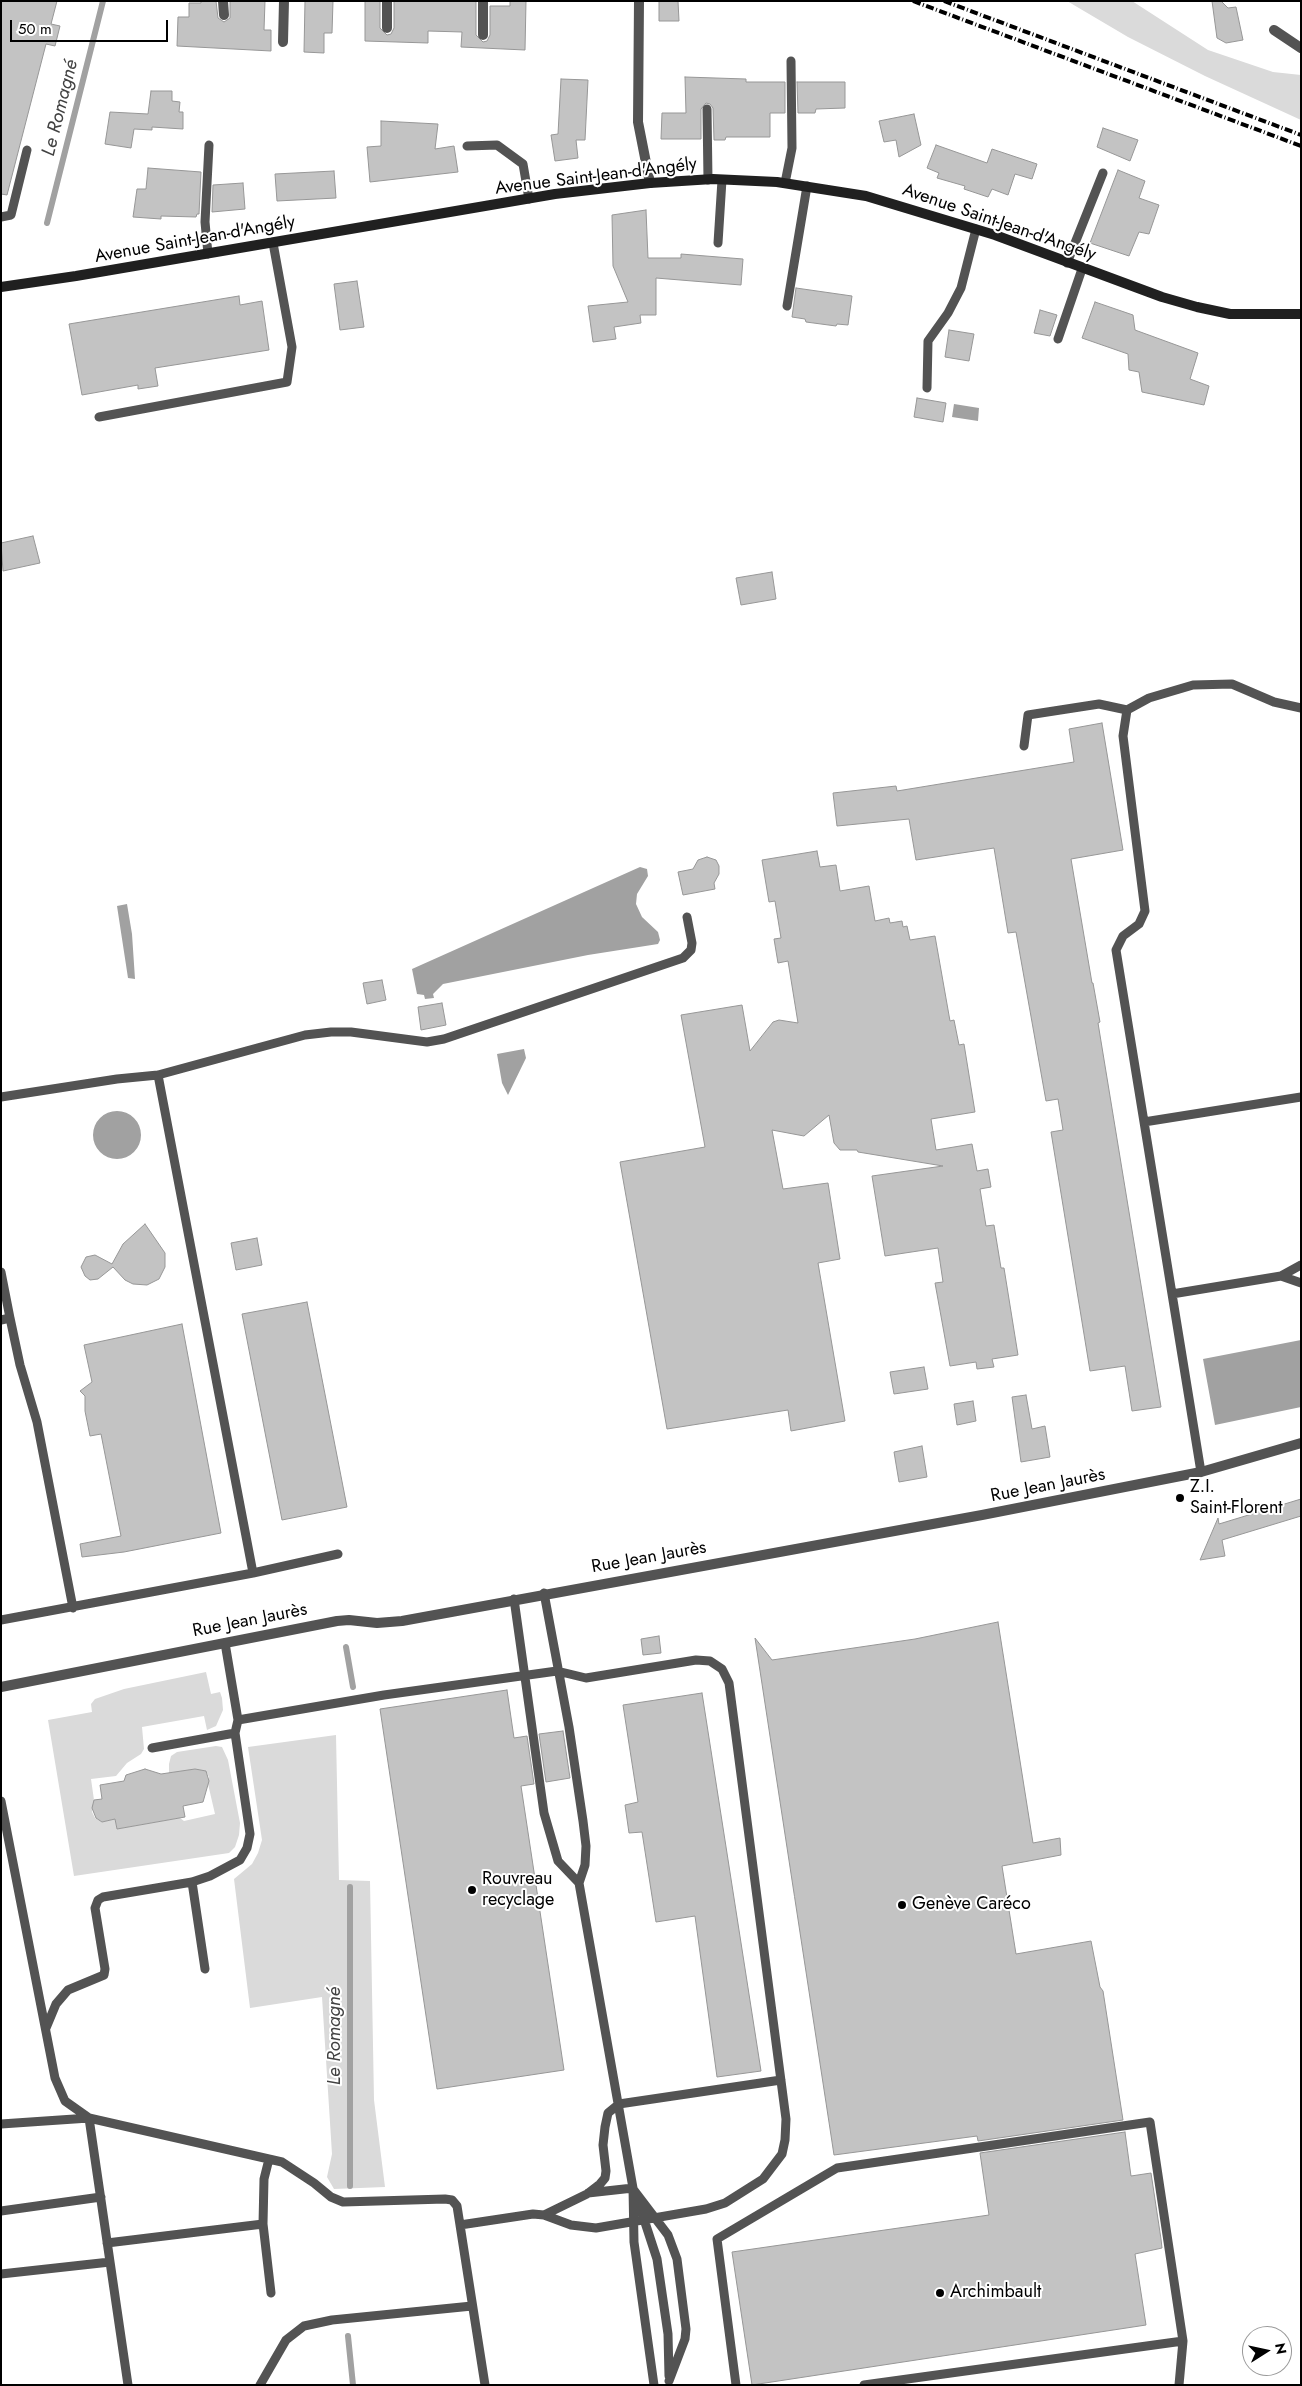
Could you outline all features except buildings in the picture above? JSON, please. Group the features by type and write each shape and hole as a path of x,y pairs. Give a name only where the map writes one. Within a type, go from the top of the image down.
{"main road":[{"name":"Avenue Saint-Jean-d'Angély","path":"1,287 530,199 650,183 722,180 807,186 895,204 976,230 1162,297 1197,307 1230,314 1301,314"}],"street":[{"path":"223,1 224,15"},
{"path":"283,42 284,1"},
{"path":"387,1 387,28"},
{"path":"483,1 483,35"},
{"path":"639,1 638,122 650,183"},
{"path":"1274,30 1301,48"},
{"name":"Rue Jean Jaurès","path":"1,1687 337,1621 349,1620 377,1623 402,1621 514,1599 982,1515 1201,1472 1301,1443"}],"lane":[{"path":"785,183 792,148 790,61"},
{"path":"707,110 708,180"},
{"path":"208,254 206,222 209,145"},
{"path":"467,146 497,145 523,164 530,199"},
{"path":"1,217 11,215 27,150"},
{"path":"1067,263 1104,173"},
{"path":"718,243 722,180"},
{"path":"787,306 807,186"},
{"path":"927,388 928,341 948,313 961,288 976,230"},
{"path":"99,417 287,382 292,347 273,243"},
{"path":"1058,338 1082,269"},
{"path":"1024,746 1028,715 1099,704 1127,710 1149,698 1193,685 1232,684 1274,702 1301,708"},
{"path":"1127,710 1123,736 1146,911 1139,924 1122,936 1116,950 1201,1472"},
{"path":"1,1097 116,1078 158,1075 305,1035 351,1032 427,1042 444,1039 683,958 691,950 692,943 687,917"},
{"path":"158,1075 253,1573"},
{"path":"1144,1122 1301,1096"},
{"path":"1172,1294 1281,1276 1301,1265"},
{"path":"1,1272 6,1319 37,1422 73,1608"},
{"path":"1281,1276 1301,1283"},
{"path":"1,1620 253,1573 338,1554"},
{"path":"544,1594 569,1727 586,1846 585,1865 579,1882 633,2188 634,2242 654,2385"},
{"path":"514,1599 539,1786 551,1840 558,1861 579,1882"},
{"path":"46,2028 56,2004 68,1990 104,1975 105,1969 95,1908 98,1900 103,1896 192,1882 231,1866 240,1860 247,1848 250,1834 235,1733 238,1720 225,1643"},
{"path":"238,1720 384,1695 557,1671 586,1678 696,1660 710,1661 722,1669 729,1683 786,2119 782,2154 764,2179 725,2202 697,2211 596,2228 584,2228 544,2215 521,2216 460,2225"},
{"path":"152,1748 235,1733"},
{"path":"1,1801 55,2078 66,2101 89,2118 128,2385"},
{"path":"192,1882 205,1969"},
{"path":"544,2215 587,2194 605,2178 603,2145 605,2127 608,2113 619,2104 781,2080"},
{"path":"1,2124 89,2118 269,2159 293,2169 314,2182 331,2197 343,2202 452,2200 456,2206 460,2225 485,2385"},
{"path":"736,2385 718,2239 837,2168 1150,2122 1183,2342 1179,2385"},
{"path":"269,2159 264,2179 263,2224 271,2293"},
{"path":"633,2188 674,2246 686,2329 685,2339 669,2383"},
{"path":"587,2194 633,2188"},
{"path":"633,2188 646,2220 657,2259 668,2334 669,2383"},
{"path":"1,2211 101,2196"},
{"path":"108,2243 263,2224"},
{"path":"1,2274 110,2262"},
{"path":"260,2385 286,2340 304,2326 332,2320 472,2306"},
{"path":"864,2385 892,2383 1183,2342"}],"shaded area":[{"path":"1067,1 1132,1 1208,50 1273,72 1301,75 1301,120 1205,76 1128,37"},
{"path":"954,404 979,408 978,421 952,417"},
{"path":"640,867 647,869 648,876 637,894 636,904 642,917 658,932 660,940 658,944 588,955 443,984 433,994 434,998 425,999 424,995 417,994 412,969"},
{"path":"127,904 132,934 135,979 128,978 117,906"},
{"path":"524,1049 526,1058 508,1095 502,1083 497,1054"},
{"path":"117,1111 126,1113 134,1118 139,1126 141,1135 139,1144 134,1152 126,1157 117,1159 108,1157 100,1152 95,1144 93,1135 95,1126 100,1118 108,1113"},
{"path":"1301,1340 1301,1407 1215,1425 1203,1359"},
{"path":"206,1672 211,1694 220,1692 222,1698 223,1710 216,1726 207,1730 204,1716 142,1727 144,1749 141,1754 127,1763 116,1776 91,1779 94,1800 92,1812 95,1818 102,1822 115,1819 117,1829 180,1818 184,1821 215,1814 208,1784 209,1777 206,1771 195,1769 169,1773 169,1764 171,1756 177,1752 216,1746 222,1747 228,1760 240,1823 235,1847 229,1853 74,1876 48,1720 92,1712 91,1704 95,1699 124,1689"},
{"path":"336,1735 339,1880 370,1881 374,2100 385,2187 334,2189 327,2177 332,2154 322,1997 250,2008 234,1879 252,1864 262,1840 248,1747"}],"waterway":[{"name":"Le Romagné","path":"47,223 103,1"},
{"name":"Le Romagné","path":"346,1647 353,1687"},
{"name":"Le Romagné","path":"350,1887 350,2186"},
{"name":"Le Romagné","path":"348,2336 353,2385"}],"railway":[{"path":"913,1 1301,146"},
{"path":"944,1 1301,135"}],"place":[{"name":"Z.I. Saint-Florent","path":"1180,1498"},
{"name":"Rouvreau recyclage","path":"472,1890"},
{"name":"Genève Caréco","path":"902,1905"},
{"name":"Archimbault","path":"940,2293"}]}
